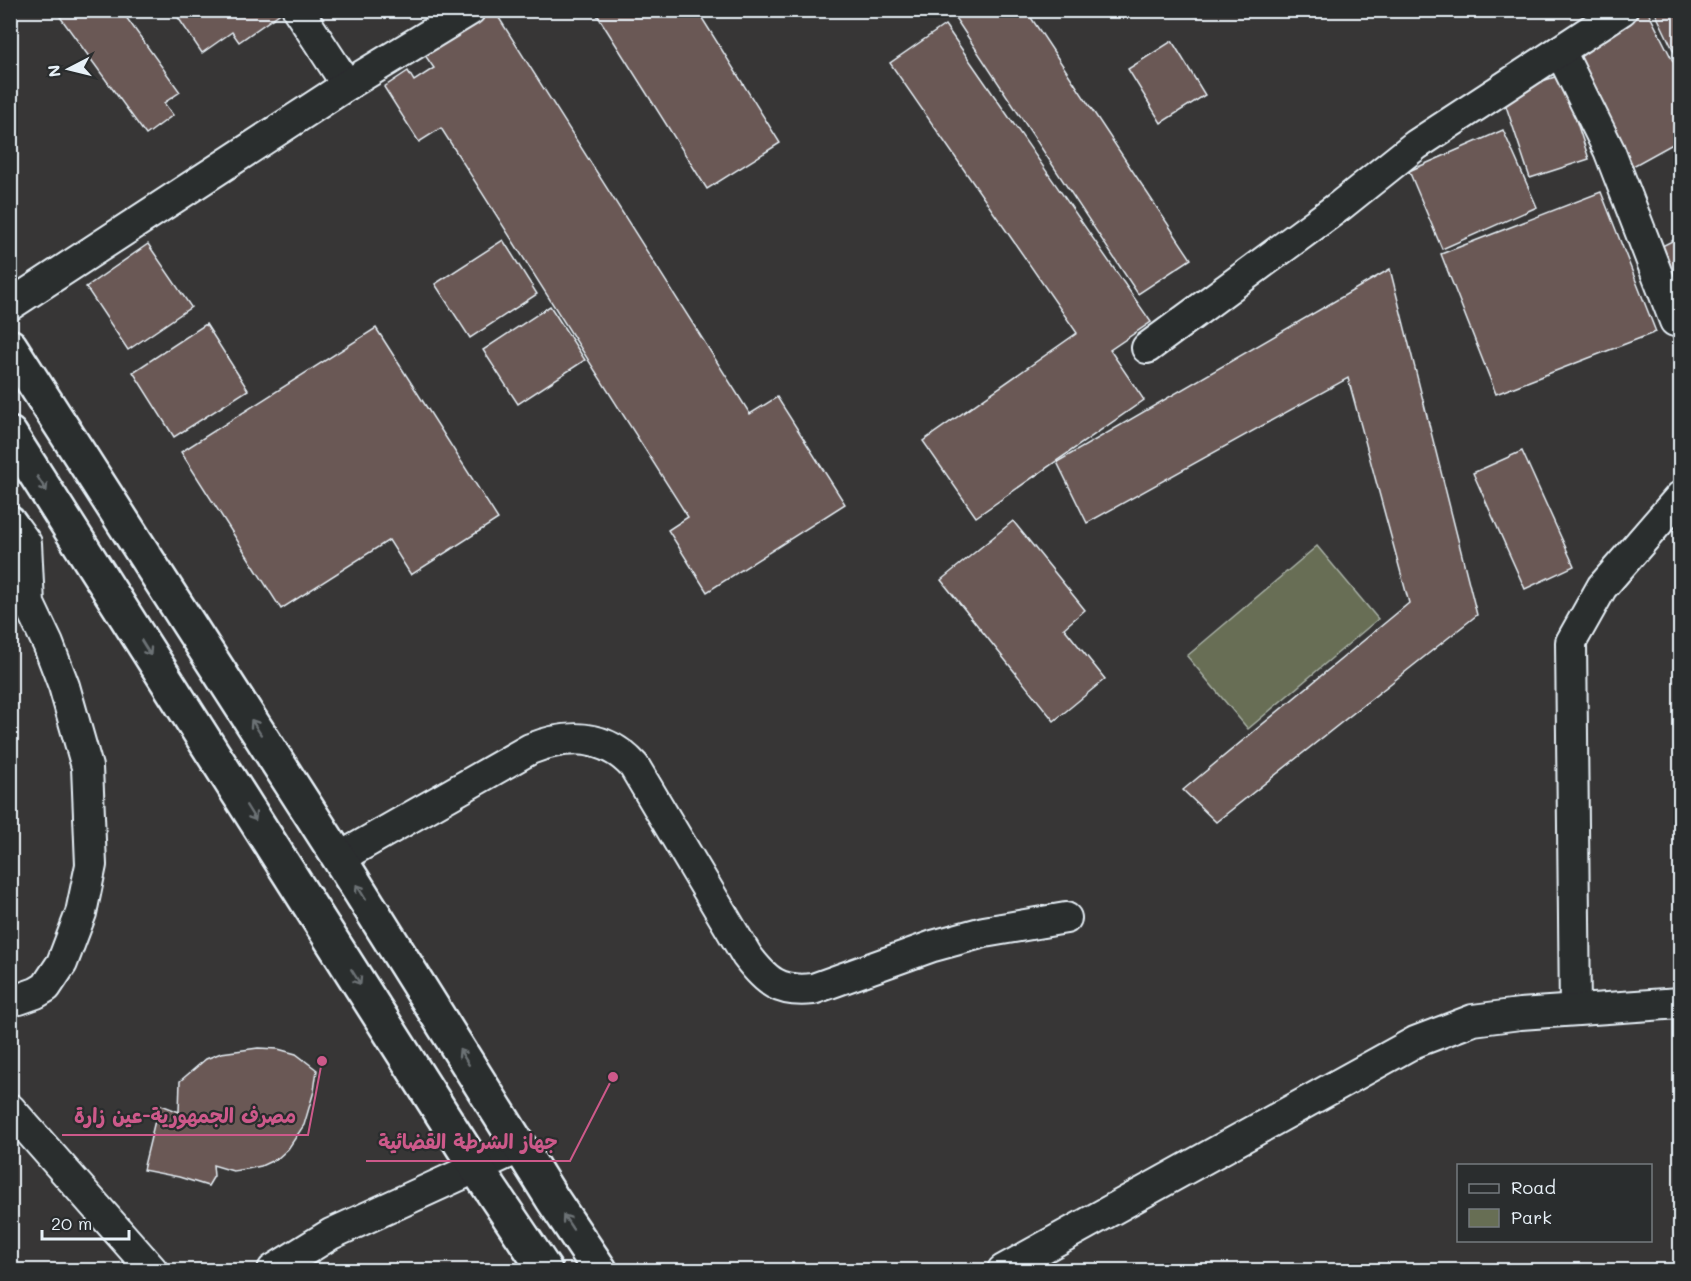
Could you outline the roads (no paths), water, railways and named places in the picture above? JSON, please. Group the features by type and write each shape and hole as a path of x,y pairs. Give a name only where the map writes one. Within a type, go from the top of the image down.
{"highway":[{"path":"10,346 339,858 553,1200 600,1270"},
{"path":"10,434 477,1168 545,1270"}],"street":[{"path":"298,10 347,85"},
{"path":"10,305 347,85 470,10"},
{"path":"1147,348 1341,205 1416,145 1622,10"},
{"path":"1560,51 1609,150 1675,321"},
{"path":"1575,1010 1571,642 1602,587 1680,497"},
{"path":"10,521 26,543 29,604 64,686 85,756 91,864 81,914 62,963 46,987 19,999 10,998"},
{"path":"339,858 530,749 548,742 586,740 603,744 622,753 634,766 747,956 768,981 783,988 797,990 813,988 933,946 984,932 1066,918"},
{"path":"1003,1270 1415,1042 1473,1020 1680,1003"},
{"path":"10,1109 152,1270"},
{"path":"273,1270 331,1234 520,1147"}],"place":[{"name":"مصرف الجمهورية-عين زارة","path":"322,1061"},
{"name":"جهاز الشرطة القضائية","path":"613,1077"}]}
